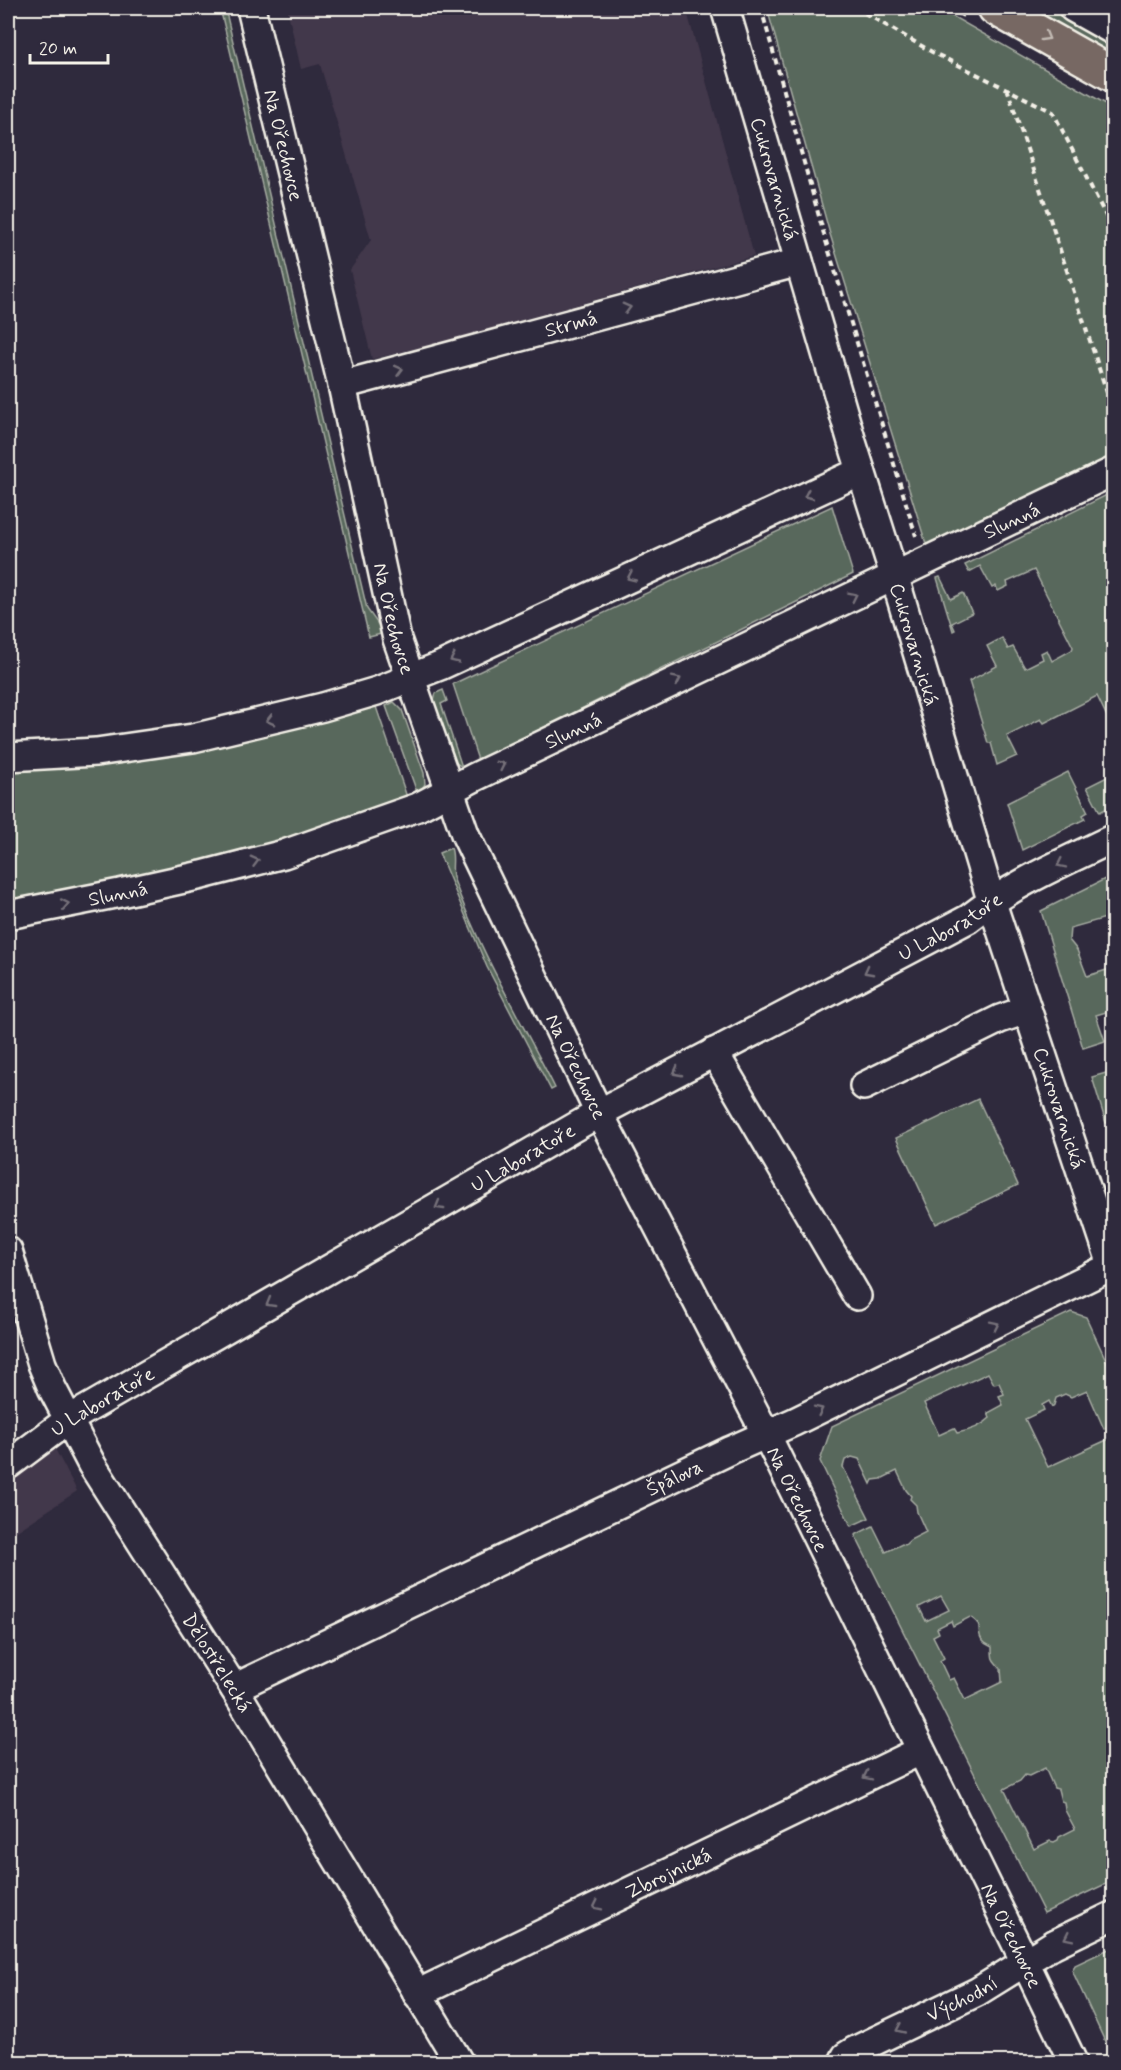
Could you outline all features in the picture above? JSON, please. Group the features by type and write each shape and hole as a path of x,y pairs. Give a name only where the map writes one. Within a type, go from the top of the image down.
{"main road":[{"path":"995,8 1113,75"}],"street":[{"name":"Na Ořechovce","path":"251,8 342,385 397,639 465,834 599,1113 766,1434 1073,2062"},
{"path":"1073,8 1113,31"},
{"name":"Cukrovarnická","path":"727,10 861,471 992,900 1026,1010 1113,1267"},
{"name":"Strmá","path":"342,385 799,262"},
{"path":"8,757 96,752 193,738 323,706 410,679 861,471"},
{"name":"Slunná","path":"8,915 130,891 284,854 418,807 475,777 1113,471"},
{"name":"U Laboratoře","path":"8,1465 68,1420 599,1113 968,919 992,900 1027,880 1113,838"},
{"path":"864,1086 1000,1019 1026,1010"},
{"path":"714,1052 857,1296"},
{"name":"Dělostřelecká","path":"8,1251 42,1364 92,1465 234,1688 459,2062"},
{"name":"Špálova","path":"234,1688 1113,1267"},
{"name":"Zbrojnická","path":"417,1994 920,1750"},
{"name":"Východní","path":"843,2062 846,2056 854,2051 977,1992 1054,1944 1113,1915"}],"path":[{"path":"761,8 825,238 917,540"},
{"path":"856,8 932,52 1053,112 1113,232"},
{"path":"1007,88 1113,414"}],"shaded area":[{"path":"287,8 686,8 754,256 431,345 372,359 350,270 371,240 320,64 301,69"},
{"path":"54,1447 77,1491 8,1537 8,1480"}],"green space":[{"path":"220,8 225,8 367,609 380,627 381,634 369,637"},
{"path":"767,8 938,8 1113,108 1113,457 927,547 830,234"},
{"path":"1026,8 1054,8 1113,42 1113,57"},
{"path":"1113,492 1113,729 1097,696 1044,723 1041,719 1007,736 1017,756 997,765 969,681 997,666 987,646 1002,638 1008,649 1013,647 1025,668 1043,659 1041,653 1047,650 1052,661 1072,650 1073,647 1034,570 1007,582 1008,586 998,591 996,586 992,588 980,566 969,572 965,565"},
{"path":"832,506 853,574 478,760 453,684"},
{"path":"940,577 951,599 963,593 972,613 952,623 955,630 953,631 937,578"},
{"path":"443,690 447,701 441,704 462,767 452,760 433,703 436,693"},
{"path":"374,701 409,803 308,838 8,904 8,763"},
{"path":"394,702 402,710 424,773 425,784 418,795 386,706"},
{"path":"1068,772 1088,812 1083,815 1085,819 1022,850 1007,803"},
{"path":"1113,774 1113,805 1100,812 1087,787"},
{"path":"451,848 453,876 464,907 488,960 555,1088 551,1090 487,967 439,853"},
{"path":"1113,875 1113,916 1070,928 1069,940 1077,950 1087,976 1113,968 1113,1010 1096,1015 1105,1041 1083,1048 1041,911"},
{"path":"1113,1071 1113,1121 1106,1123 1092,1077"},
{"path":"978,1099 1018,1185 936,1224 896,1138"},
{"path":"1071,1312 1086,1317 1113,1375 1113,1428 1112,1425 1104,1429 1087,1390 1071,1397 1065,1394 1056,1398 1052,1407 1049,1401 1042,1405 1044,1410 1025,1419 1048,1467 1109,1439 1108,1436 1113,1433 1114,1880 1044,1913 855,1535 873,1526 886,1552 902,1544 905,1545 926,1532 916,1505 910,1499 911,1496 897,1471 881,1479 873,1480 871,1484 859,1459 852,1457 845,1460 843,1467 869,1518 851,1526 820,1461 832,1426","holes":["988,1373 994,1384 999,1383 1004,1394 999,1396 1003,1405 988,1413 990,1418 987,1421 975,1428 957,1433 954,1428 939,1435 924,1403","941,1596 949,1610 926,1621 919,1607","970,1617 975,1620 979,1626 981,1638 992,1647 994,1660 1001,1669 1002,1682 965,1700 954,1678 949,1680 940,1661 944,1658 933,1636 939,1633 937,1628 951,1621 953,1626","1045,1768 1054,1788 1058,1789 1061,1801 1064,1802 1065,1810 1075,1829 1054,1842 1050,1841 1034,1849 1004,1789 1020,1781 1025,1775 1029,1776"]},
{"path":"1113,1947 1113,2059 1072,1970 1075,1965"}],"tram line":[{"path":"1097,8 1114,17"}]}
